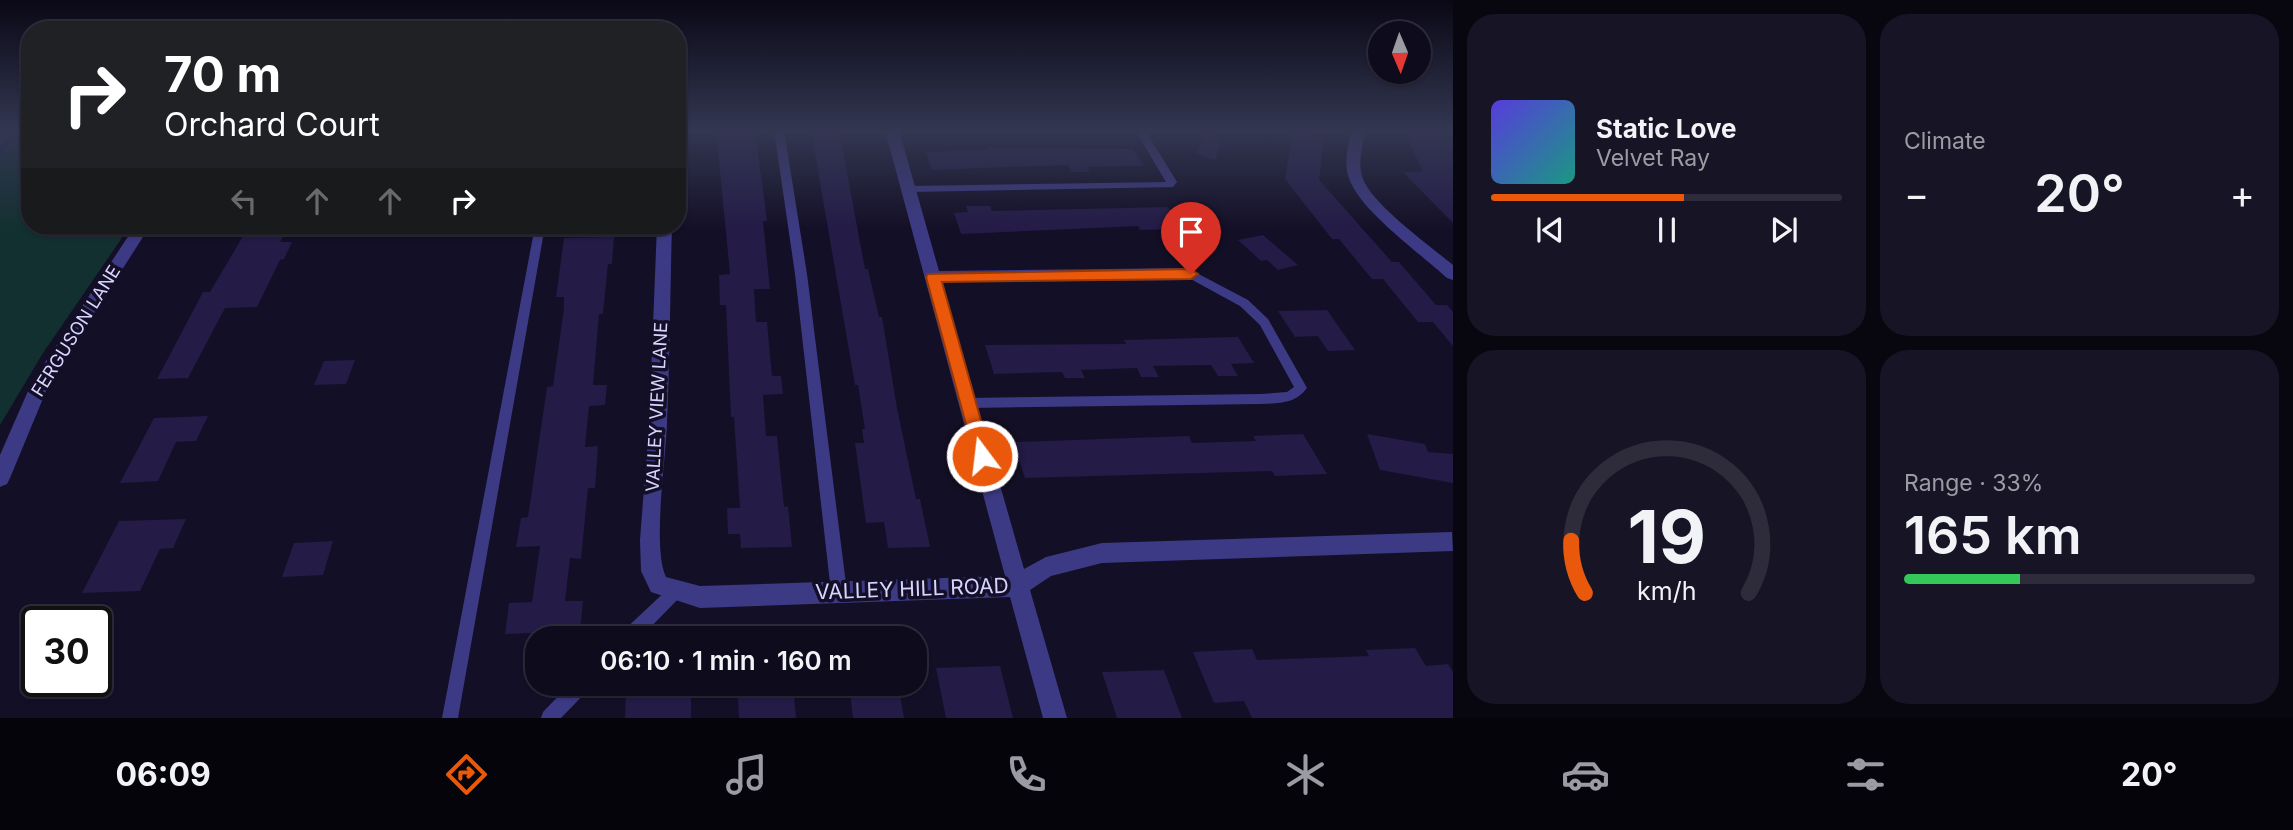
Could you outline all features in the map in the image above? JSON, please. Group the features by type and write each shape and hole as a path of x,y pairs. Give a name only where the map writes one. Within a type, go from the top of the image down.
{"street":[{"path":"902,164 1055,718"},
{"path":"1355,164 1357,182 1375,204 1453,274"},
{"name":"FERGUSON LANE","path":"0,478 41,382 136,235"},
{"name":"VALLEY VIEW LANE","path":"664,235 658,424 650,540 652,570 667,589"},
{"path":"933,277 1191,274"},
{"name":"VALLEY HILL ROAD","path":"667,589 700,597 1018,586 1046,567 1102,554 1452,542"}],"lane":[{"path":"784,164 803,288 839,592"},
{"path":"909,189 1169,186 1172,182 1161,164"},
{"path":"450,718 538,235"},
{"path":"968,403 1261,399 1290,397 1301,388 1264,322 1244,303 1191,274"},
{"path":"637,626 667,589"},
{"path":"549,718 570,696"}],"green space":[{"path":"0,164 21,164 21,235 124,235 43,353 0,425"}],"building":[{"path":"719,164 759,164 767,221 763,221 770,289 754,289 756,322 767,322 772,376 781,376 783,394 763,395 766,436 777,436 784,507 788,506 792,547 741,548 740,534 728,534 727,508 740,508 734,417 731,417 726,305 720,305 719,275 730,274"},
{"path":"817,164 845,164 865,269 868,269 879,317 882,317 897,408 916,499 920,499 930,547 888,548 884,522 866,523 855,443 864,443 862,429 865,429 858,385 855,385"},
{"path":"930,164 1142,164 1144,166 1087,167 1090,172 1071,172 1068,165 932,170"},
{"path":"1288,164 1321,164 1319,180 1392,262 1399,262 1436,305 1447,305 1453,312 1453,346 1433,322 1418,322 1383,279 1372,279 1339,239 1332,239 1285,179"},
{"path":"1419,164 1453,164 1453,223 1403,172 1423,172"},
{"path":"966,206 990,206 992,211 1168,207 1182,229 1140,230 1138,226 961,234 954,213 968,212"},
{"path":"244,235 284,235 280,242 292,242 257,307 225,308 188,378 157,379 203,292 210,292"},
{"path":"1263,235 1298,265 1278,270 1267,260 1261,261 1238,240"},
{"path":"614,237 612,264 608,264 603,314 599,314 593,385 607,385 605,405 589,406 585,447 598,446 595,488 588,488 581,559 570,558 565,601 583,601 580,626 525,626 525,633 505,634 509,603 532,602 540,546 516,547 521,518 528,517 547,387 553,386 564,308 564,297 556,297 564,238"},
{"path":"1327,310 1355,350 1328,351 1318,336 1295,337 1278,311"},
{"path":"1238,337 1254,363 1231,364 1238,376 1218,376 1211,365 1153,366 1159,377 1141,377 1137,368 1081,370 1085,378 1065,378 1062,372 994,374 985,345 1126,344 1124,340"},
{"path":"355,360 346,384 314,385 324,361"},
{"path":"208,416 196,441 176,442 158,481 120,483 154,418"},
{"path":"1303,434 1327,474 1275,476 1272,471 1025,478 1013,442 1189,436 1192,443 1256,441 1253,436"},
{"path":"1367,434 1425,444 1428,452 1453,454 1453,483 1380,470"},
{"path":"186,519 173,548 160,549 140,591 82,593 119,521"},
{"path":"333,541 323,575 282,577 294,543"},
{"path":"1415,648 1426,666 1448,664 1453,672 1453,718 1252,718 1244,701 1214,703 1193,652 1252,649 1257,660 1369,656 1366,650"},
{"path":"1000,666 1013,718 946,718 936,668"},
{"path":"1164,670 1182,718 1117,718 1102,672"},
{"path":"626,696 691,696 691,718 625,718"},
{"path":"738,696 794,696 796,718 739,718"},
{"path":"850,696 900,696 904,718 853,718"}],"route":[{"path":"982,456 933,277 1191,274"}]}
